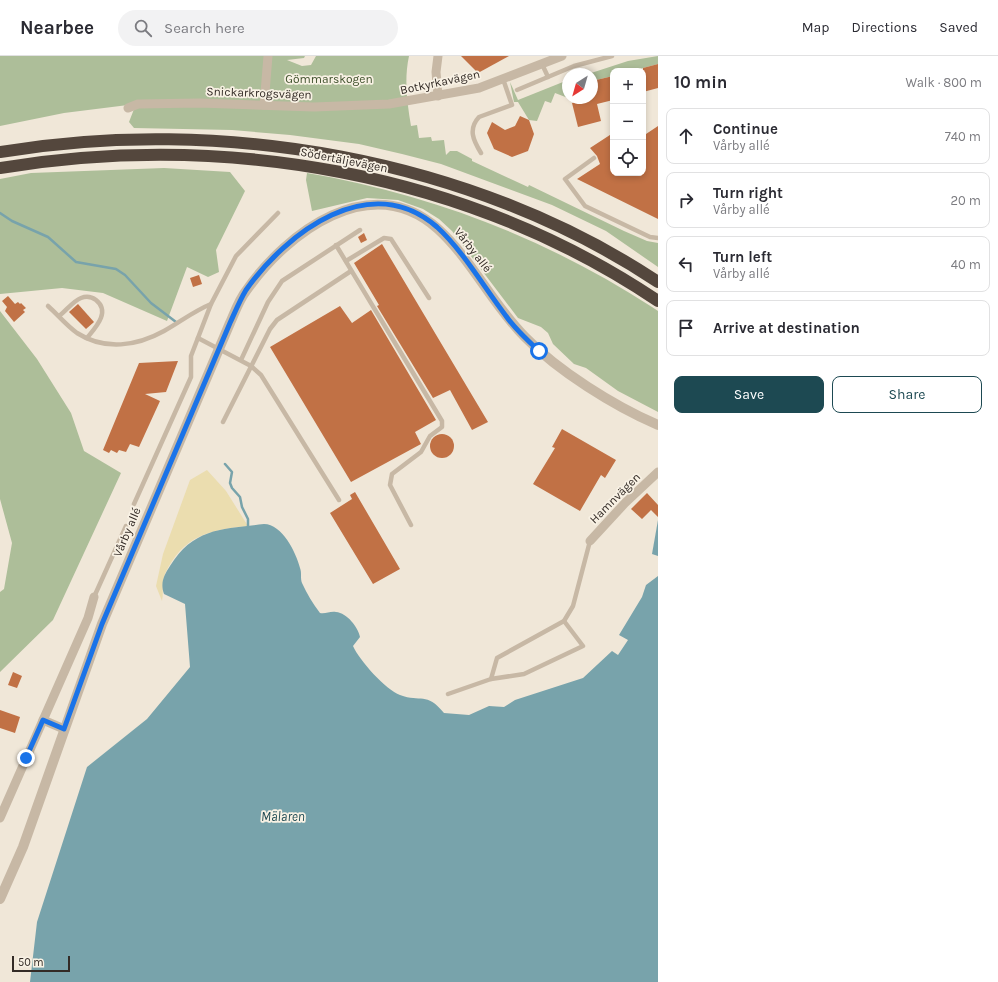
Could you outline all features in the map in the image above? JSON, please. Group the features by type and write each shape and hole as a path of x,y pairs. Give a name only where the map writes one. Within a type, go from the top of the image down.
{"highway":[{"name":"Södertäljevägen","path":"0,152 30,147 101,141 182,140 274,146 353,159 419,174 510,205 554,223 604,249 658,282"},
{"name":"Södertäljevägen","path":"0,168 31,163 108,156 182,154 273,160 347,172 458,202 504,220 547,238 596,263 658,301"}],"street":[{"path":"264,105 268,56"},
{"path":"438,56 436,72 438,96"},
{"name":"Botkyrkavägen","path":"389,104 479,88 562,56"},
{"name":"Snickarkrogsvägen","path":"128,108 138,104 193,103 314,108 389,104"},
{"name":"Vårby allé","path":"0,899 23,847 102,624 219,348 245,292 262,269 294,239 313,224 345,209 362,205 389,205 416,213 441,232 458,251 516,328 554,362 618,404 658,425"},
{"name":"Hamnvägen","path":"590,541 625,503 658,472"},
{"path":"0,818 88,618 94,598"},
{"path":"43,720 64,729"}],"lane":[{"path":"517,90 574,66 612,56"},
{"path":"542,64 548,77"},
{"path":"480,153 472,138 476,120 479,117 512,105 503,78"},
{"path":"594,158 565,179 585,206 650,237 658,238"},
{"path":"134,504 191,377 191,356 211,304 236,256 278,213"},
{"path":"241,360 268,302 278,286 290,274 360,230"},
{"path":"346,261 384,238 391,239 429,298"},
{"path":"336,245 443,423 441,428 430,436 422,452 394,471 390,478 390,485 411,525"},
{"path":"223,422 270,329 277,320 351,271"},
{"path":"59,316 80,299 88,296 96,300 101,307 102,313 98,324 87,338"},
{"path":"48,306 69,326 87,338 114,344 141,343 164,331 198,309 211,304"},
{"path":"198,338 241,360 261,375 339,500"},
{"path":"94,598 126,526"},
{"path":"491,679 497,658 564,621 573,606 590,541"},
{"path":"448,694 491,679 524,674 583,646 564,621"}],"green space":[{"name":"Gömmarskogen","path":"0,56 305,56 304,58 287,60 302,66 311,65 316,56 409,56 406,82 408,109 411,126 417,125 419,138 431,137 432,141 444,140 446,155 450,151 457,151 472,159 472,161 528,187 529,185 624,231 647,241 658,243 658,267 606,231 552,205 441,164 359,144 290,135 232,130 134,128 129,122 136,104 64,113 0,126"},
{"path":"658,56 658,64 643,68 610,68 610,77 598,80 598,71 628,61"},
{"path":"510,82 518,100 562,82 562,96 555,93 551,103 545,101 537,121 529,120 518,102 514,102"},
{"path":"164,168 230,172 245,191 216,250 219,272 208,277 187,267 167,321 103,293 62,288 0,294 0,179 31,173"},
{"path":"307,173 398,193 487,222 571,260 658,311 658,412 618,391 586,368 574,364 553,344 548,333 541,327 518,318 452,231 439,219 423,209 398,200 367,198 312,211 306,180"},
{"path":"0,311 37,359 71,413 84,451 121,473 53,620 0,672 0,592 4,589 12,543 0,499"}],"sand":[{"path":"207,470 226,491 248,526 210,533 189,543 172,561 165,574 163,581 162,601 156,586 163,554 190,480"}],"water":[{"path":"658,520 658,556 652,554"},
{"name":"Mälaren","path":"264,524 271,525 277,529 292,547 301,570 302,583 310,599 320,613 340,613 348,618 354,625 360,637 353,646 361,659 374,674 394,692 407,697 428,700 438,706 444,713 469,715 489,706 504,707 515,700 583,678 612,651 618,655 628,640 619,635 642,597 646,585 658,576 658,982 30,982 37,922 87,767 147,719 190,667 185,604 164,594 162,586 166,573 179,553 200,537 223,529"}],"building":[{"path":"461,56 509,56 478,73"},
{"path":"658,64 658,88 646,91 646,68 643,68"},
{"path":"610,77 610,101 598,104 598,80"},
{"path":"572,104 597,104 601,121 578,127"},
{"path":"520,116 529,120 534,134 528,151 512,157 494,149 487,133 492,122 505,130 515,126"},
{"path":"658,126 658,219 577,179 600,164 597,156 590,148 610,135 610,176 646,176 646,134"},
{"path":"364,233 367,240 361,243 358,237"},
{"path":"382,244 488,422 472,430 450,390 433,398 377,306 379,305 354,263"},
{"path":"199,275 202,284 193,287 190,278"},
{"path":"8,296 15,304 18,302 20,304 21,303 26,308 23,310 25,312 14,322 5,311 7,307 2,301"},
{"path":"78,304 94,322 86,329 69,312"},
{"path":"340,306 352,323 371,310 436,420 415,432 421,444 351,482 270,347"},
{"path":"178,361 166,392 145,394 160,401 139,447 130,444 126,452 119,450 117,453 111,450 109,453 103,450 139,363"},
{"path":"562,429 616,460 605,478 601,475 580,511 533,484 555,448 552,447"},
{"path":"442,434 450,438 454,446 450,454 442,458 434,454 430,446 434,438"},
{"path":"355,492 400,569 373,584 330,513 352,499 350,495"},
{"path":"647,493 658,505 658,517 651,510 642,519 631,509"},
{"path":"13,672 22,676 17,688 8,685"},
{"path":"0,710 20,717 15,733 0,728"}],"waterway":[{"path":"0,213 12,221 48,237 76,262 116,269 125,275 151,303 176,322"},
{"path":"225,464 232,472 230,483 232,488 240,497 242,507 248,519 248,526"}],"route":[{"path":"26,758 43,720 64,729 102,624 230,323 245,292 262,269 294,239 313,224 330,215 345,209 362,205 389,205 416,213 445,235 464,258 507,317 525,338 539,351"}]}
